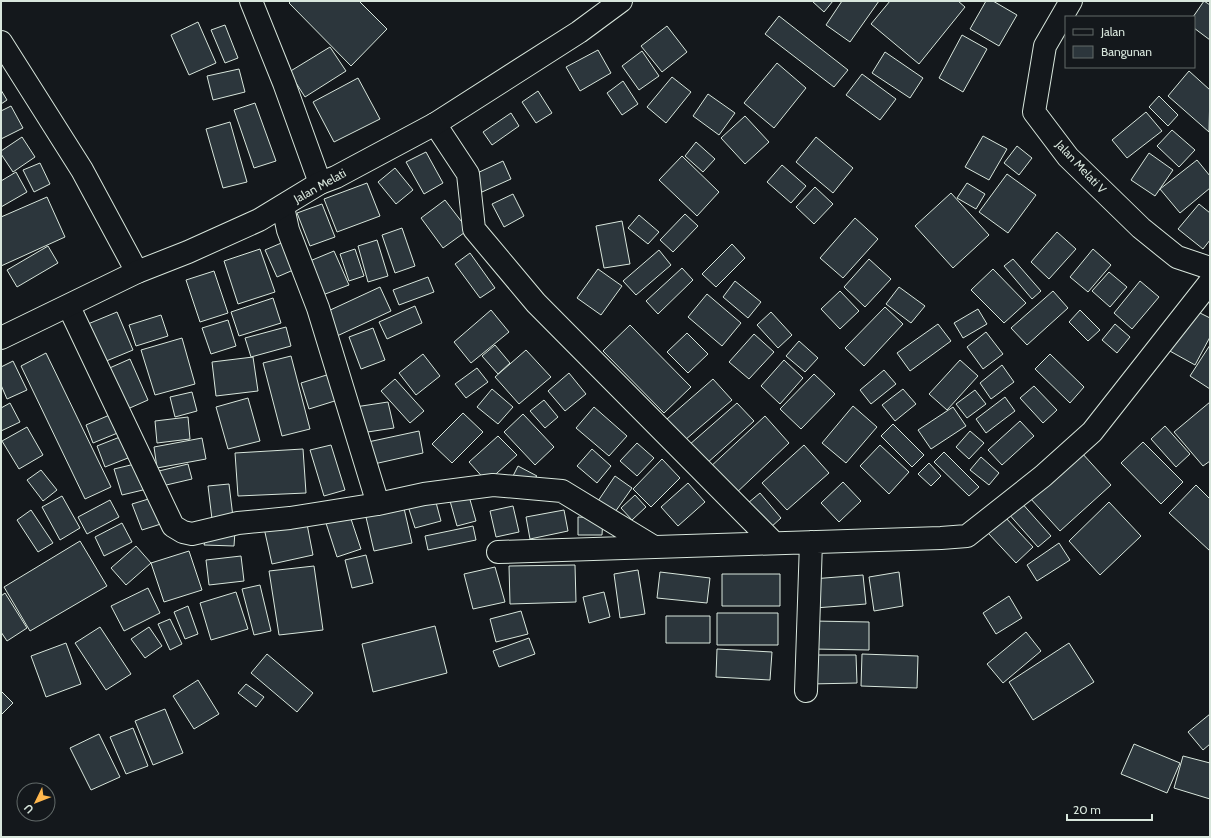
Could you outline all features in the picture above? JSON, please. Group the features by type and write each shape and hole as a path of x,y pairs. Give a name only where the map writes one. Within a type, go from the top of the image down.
{"street":[{"path":"251,1 284,83 320,183"},
{"name":"Jalan Melati","path":"1,338 69,307 137,272 188,252 259,220 283,207 320,183 336,177 435,124 579,32 621,1"},
{"name":"Jalan Melati V","path":"1071,1 1045,46 1034,112 1068,157 1141,228 1177,257 1210,268"},
{"path":"1,42 82,170 137,272"},
{"path":"435,124 468,174 474,229 536,303 774,543"},
{"path":"283,207 288,230 318,308 378,504"},
{"path":"498,552 967,536 1043,476 1092,432 1210,282"},
{"path":"69,307 173,526 183,532 192,534 238,523 290,518 378,504 424,494 493,485 562,491 654,547"},
{"path":"806,691 811,542"}],"building":[{"path":"291,1 359,1 387,29 351,66 289,3"},
{"path":"812,1 833,1 824,12"},
{"path":"842,1 879,1 850,42 826,25"},
{"path":"890,1 958,1 965,7 919,64 871,24"},
{"path":"986,1 993,1 1017,15 999,46 970,29"},
{"path":"1204,1 1210,5 1210,40 1195,29 1195,16 1194,16"},
{"path":"779,16 848,70 834,87 765,34"},
{"path":"198,22 216,63 189,75 171,35"},
{"path":"225,25 238,58 225,63 211,30"},
{"path":"667,26 687,52 662,72 641,46"},
{"path":"962,35 987,49 963,92 939,78"},
{"path":"330,47 346,71 305,97 289,72"},
{"path":"598,50 611,73 580,91 566,67"},
{"path":"642,51 659,76 639,90 622,66"},
{"path":"885,52 923,78 910,98 872,73"},
{"path":"777,63 806,88 774,128 744,103"},
{"path":"239,69 245,92 213,100 207,76"},
{"path":"1189,71 1210,90 1209,132 1168,96"},
{"path":"862,74 896,99 880,120 846,95"},
{"path":"672,77 691,92 666,123 647,107"},
{"path":"358,78 380,119 334,142 313,102"},
{"path":"623,81 638,104 622,115 607,93"},
{"path":"1,90 7,100 1,104"},
{"path":"538,91 552,113 536,123 522,102"},
{"path":"708,94 735,113 719,135 693,116"},
{"path":"1159,96 1178,115 1168,126 1149,107"},
{"path":"255,103 276,161 254,168 234,110"},
{"path":"11,106 23,128 1,139 1,111"},
{"path":"1146,112 1162,131 1127,158 1112,140"},
{"path":"511,113 519,126 492,145 483,132"},
{"path":"745,116 769,142 745,164 721,138"},
{"path":"230,122 247,182 223,188 206,129"},
{"path":"1172,130 1195,150 1179,167 1157,146"},
{"path":"983,136 1007,149 989,180 965,167"},
{"path":"22,137 35,157 13,172 1,154 1,151"},
{"path":"816,137 853,168 833,193 796,162"},
{"path":"696,142 715,159 703,172 685,156"},
{"path":"1017,146 1032,158 1019,175 1004,163"},
{"path":"426,152 443,183 424,194 406,162"},
{"path":"1149,153 1173,170 1155,196 1131,180"},
{"path":"682,156 719,192 697,216 659,180"},
{"path":"1197,160 1210,176 1210,188 1180,213 1160,189"},
{"path":"503,161 511,179 482,192 473,175"},
{"path":"40,163 50,184 34,192 23,170"},
{"path":"782,165 806,186 791,203 767,182"},
{"path":"395,168 413,190 396,204 378,182"},
{"path":"16,172 27,192 1,207 1,181"},
{"path":"1007,174 1036,195 1008,233 979,212"},
{"path":"367,183 380,216 337,232 324,199"},
{"path":"967,183 985,194 976,209 957,198"},
{"path":"815,187 833,204 814,224 796,207"},
{"path":"951,193 989,235 953,268 915,226"},
{"path":"513,194 524,216 504,227 492,204"},
{"path":"47,197 65,237 1,266 1,217"},
{"path":"445,200 468,230 443,248 421,218"},
{"path":"322,204 335,237 310,246 297,213"},
{"path":"1199,204 1210,213 1210,240 1203,249 1178,229"},
{"path":"685,214 698,226 673,252 660,240"},
{"path":"639,215 659,232 648,244 628,228"},
{"path":"855,218 878,239 843,278 820,258"},
{"path":"622,221 630,264 604,268 596,226"},
{"path":"402,228 415,266 395,273 382,235"},
{"path":"1057,232 1076,249 1049,279 1031,262"},
{"path":"377,240 388,276 368,282 358,246"},
{"path":"286,241 298,268 277,277 265,250"},
{"path":"732,244 745,258 716,287 702,274"},
{"path":"48,246 58,263 17,287 7,270"},
{"path":"260,249 275,292 238,304 224,261"},
{"path":"355,249 364,276 349,281 340,254"},
{"path":"1093,249 1111,265 1088,292 1070,277"},
{"path":"659,250 671,265 636,295 623,281"},
{"path":"334,251 349,285 320,296 305,263"},
{"path":"470,253 495,288 480,298 455,264"},
{"path":"869,259 891,279 865,307 844,287"},
{"path":"1013,259 1041,291 1032,299 1004,266"},
{"path":"682,268 693,280 658,314 646,301"},
{"path":"598,269 622,286 601,315 577,298"},
{"path":"993,269 1026,303 1004,323 971,290"},
{"path":"214,271 228,313 200,322 186,280"},
{"path":"1109,272 1127,287 1110,307 1092,291"},
{"path":"428,277 434,292 399,305 393,290"},
{"path":"735,281 761,302 748,318 723,297"},
{"path":"1140,281 1159,297 1132,329 1114,313"},
{"path":"380,287 391,311 337,336 326,312"},
{"path":"899,287 925,306 911,323 886,304"},
{"path":"840,291 859,311 840,329 821,309"},
{"path":"1053,291 1068,308 1027,345 1011,328"},
{"path":"707,294 741,323 722,346 688,317"},
{"path":"273,298 281,323 239,336 231,312"},
{"path":"415,306 422,323 387,339 379,322"},
{"path":"885,307 903,324 864,366 845,348"},
{"path":"1190,308 1210,318 1210,337 1195,365 1168,350"},
{"path":"978,309 987,324 963,338 954,323"},
{"path":"491,310 509,332 471,363 454,342"},
{"path":"1080,310 1100,330 1088,341 1069,322"},
{"path":"117,312 133,350 99,364 83,326"},
{"path":"771,312 792,335 778,348 757,325"},
{"path":"161,315 168,336 136,346 129,325"},
{"path":"228,320 236,346 211,354 202,328"},
{"path":"938,324 951,341 910,371 897,353"},
{"path":"1115,324 1130,337 1117,353 1102,340"},
{"path":"630,325 691,387 664,413 603,351"},
{"path":"286,327 291,346 251,357 245,338"},
{"path":"373,328 385,360 361,369 349,337"},
{"path":"986,332 1003,354 983,369 967,347"},
{"path":"687,333 708,354 688,373 667,352"},
{"path":"754,334 774,352 749,379 729,362"},
{"path":"182,338 195,384 155,395 141,350"},
{"path":"799,341 818,358 805,372 786,356"},
{"path":"495,345 510,363 498,374 482,356"},
{"path":"1210,345 1210,389 1190,376"},
{"path":"526,350 551,377 519,404 495,377"},
{"path":"46,353 111,487 85,499 21,366"},
{"path":"423,354 440,376 416,395 399,373"},
{"path":"1050,354 1084,387 1070,403 1035,369"},
{"path":"291,356 310,429 282,436 263,363"},
{"path":"253,357 258,391 216,396 212,362"},
{"path":"130,359 148,400 123,411 105,370"},
{"path":"784,360 803,378 780,404 761,386"},
{"path":"960,360 978,376 947,410 929,394"},
{"path":"13,361 27,390 7,399 1,385 1,367"},
{"path":"1002,365 1014,382 991,399 980,383"},
{"path":"477,368 488,382 466,398 455,384"},
{"path":"884,370 896,384 871,404 860,390"},
{"path":"333,373 341,399 309,409 301,383"},
{"path":"569,373 586,394 565,411 548,391"},
{"path":"814,374 835,394 801,429 780,409"},
{"path":"395,379 424,411 410,423 381,391"},
{"path":"713,379 732,400 685,440 667,419"},
{"path":"1034,386 1057,410 1043,423 1020,398"},
{"path":"492,389 513,407 498,424 477,407"},
{"path":"903,389 916,404 895,421 882,405"},
{"path":"975,390 986,404 967,418 956,404"},
{"path":"192,392 197,411 175,417 170,397"},
{"path":"1005,397 1015,411 986,433 976,419"},
{"path":"248,398 260,441 228,449 216,407"},
{"path":"544,400 558,417 545,428 530,411"},
{"path":"388,402 394,428 361,433 355,407"},
{"path":"1210,402 1210,461 1203,466 1174,432"},
{"path":"10,403 20,422 1,431 1,408"},
{"path":"737,403 754,421 706,464 689,445"},
{"path":"853,406 877,427 846,463 822,443"},
{"path":"594,407 627,436 609,456 576,428"},
{"path":"953,407 966,426 931,449 918,430"},
{"path":"463,413 483,432 452,463 432,444"},
{"path":"112,414 120,432 93,443 86,425"},
{"path":"523,414 554,447 535,465 504,432"},
{"path":"765,416 789,443 733,496 708,469"},
{"path":"188,417 190,439 157,443 155,421"},
{"path":"1020,421 1034,436 1002,465 988,450"},
{"path":"893,424 924,455 912,467 881,436"},
{"path":"1165,426 1190,454 1176,467 1151,439"},
{"path":"27,427 43,455 19,469 2,441"},
{"path":"419,431 423,453 374,464 368,442"},
{"path":"970,431 984,443 969,459 956,447"},
{"path":"125,435 133,456 105,467 97,446"},
{"path":"498,436 517,455 487,482 469,462"},
{"path":"202,438 206,459 157,468 154,447"},
{"path":"1143,442 1183,482 1161,504 1121,463"},
{"path":"637,443 654,458 637,476 620,461"},
{"path":"331,445 345,490 324,496 310,450"},
{"path":"804,445 829,473 787,510 762,483"},
{"path":"880,445 909,472 889,494 860,466"},
{"path":"303,449 306,493 238,496 235,453"},
{"path":"592,449 611,466 597,483 577,466"},
{"path":"944,452 979,487 969,496 934,462"},
{"path":"1081,452 1111,485 1060,531 1030,498"},
{"path":"981,457 999,473 989,485 970,470"},
{"path":"662,459 680,478 651,507 633,489"},
{"path":"139,463 147,489 122,495 114,469"},
{"path":"929,463 941,476 931,486 918,474"},
{"path":"188,464 192,479 162,486 159,471"},
{"path":"518,466 537,476 525,485 511,480"},
{"path":"41,470 57,490 43,501 27,480"},
{"path":"615,476 632,488 615,512 598,501"},
{"path":"843,482 861,501 839,522 821,503"},
{"path":"688,483 705,502 678,526 661,507"},
{"path":"229,484 233,517 212,519 208,486"},
{"path":"1196,485 1210,499 1210,551 1169,513"},
{"path":"760,493 781,518 770,528 748,503"},
{"path":"434,495 441,521 415,528 407,503"},
{"path":"635,495 646,507 632,520 621,508"},
{"path":"62,496 80,528 60,540 42,507"},
{"path":"469,496 476,521 457,526 450,501"},
{"path":"155,497 164,523 142,530 132,504"},
{"path":"110,500 119,517 87,534 78,517"},
{"path":"1020,501 1051,536 1038,547 1007,512"},
{"path":"1109,502 1141,536 1100,575 1069,541"},
{"path":"403,504 412,543 374,551 365,513"},
{"path":"513,506 519,532 496,537 490,511"},
{"path":"31,510 53,543 38,552 17,520"},
{"path":"564,510 568,531 530,539 526,517"},
{"path":"349,513 361,549 337,557 325,520"},
{"path":"578,517 603,518 602,535 578,535"},
{"path":"1005,517 1033,547 1016,563 988,533"},
{"path":"306,519 313,555 272,564 264,528"},
{"path":"122,523 132,542 104,556 95,537"},
{"path":"473,526 476,540 428,550 425,536"},
{"path":"235,531 234,546 204,545 206,537"},
{"path":"80,541 107,586 30,631 4,587"},
{"path":"1059,543 1070,560 1037,581 1027,565"},
{"path":"136,546 151,563 126,585 111,568"},
{"path":"189,551 202,590 164,602 151,563"},
{"path":"366,555 373,583 352,588 345,560"},
{"path":"241,556 244,581 209,585 206,560"},
{"path":"575,565 576,602 510,604 509,566"},
{"path":"314,566 323,630 279,635 269,571"},
{"path":"495,567 505,602 473,609 464,574"},
{"path":"638,570 645,614 620,618 614,574"},
{"path":"660,572 710,578 707,603 657,598"},
{"path":"899,572 903,606 874,611 869,577"},
{"path":"722,574 780,574 780,606 722,606"},
{"path":"863,575 866,604 815,608 812,579"},
{"path":"260,585 271,631 254,635 242,589"},
{"path":"148,588 160,613 124,631 111,606"},
{"path":"236,592 248,629 211,640 200,603"},
{"path":"604,592 610,617 589,623 583,597"},
{"path":"5,593 27,628 7,641 1,632 1,596"},
{"path":"1009,596 1022,618 996,634 983,613"},
{"path":"188,606 198,634 185,639 174,612"},
{"path":"521,611 528,634 496,642 490,619"},
{"path":"717,613 778,613 778,645 717,645"},
{"path":"666,616 710,616 710,643 666,643"},
{"path":"170,619 182,644 170,650 158,624"},
{"path":"813,621 869,622 869,650 813,649"},
{"path":"435,626 447,673 373,692 362,644"},
{"path":"100,627 131,674 106,690 75,643"},
{"path":"149,627 162,646 145,658 131,639"},
{"path":"1026,632 1041,651 1003,683 987,664"},
{"path":"529,638 535,654 499,667 493,651"},
{"path":"66,643 81,684 46,697 31,656"},
{"path":"1069,643 1094,682 1033,720 1009,682"},
{"path":"717,649 772,652 770,680 716,677"},
{"path":"267,654 313,693 297,712 251,673"},
{"path":"862,654 918,656 917,688 861,686"},
{"path":"810,655 856,655 857,683 810,684"},
{"path":"198,680 219,714 194,729 173,696"},
{"path":"246,684 264,697 256,707 238,693"},
{"path":"1,691 13,703 1,715"},
{"path":"165,709 183,753 153,765 135,721"},
{"path":"1210,714 1210,744 1203,750 1188,732"},
{"path":"133,728 148,766 126,774 110,737"},
{"path":"99,734 120,777 91,790 70,748"},
{"path":"1134,744 1180,763 1167,793 1121,774"},
{"path":"1183,756 1210,763 1210,799 1174,788"}]}
